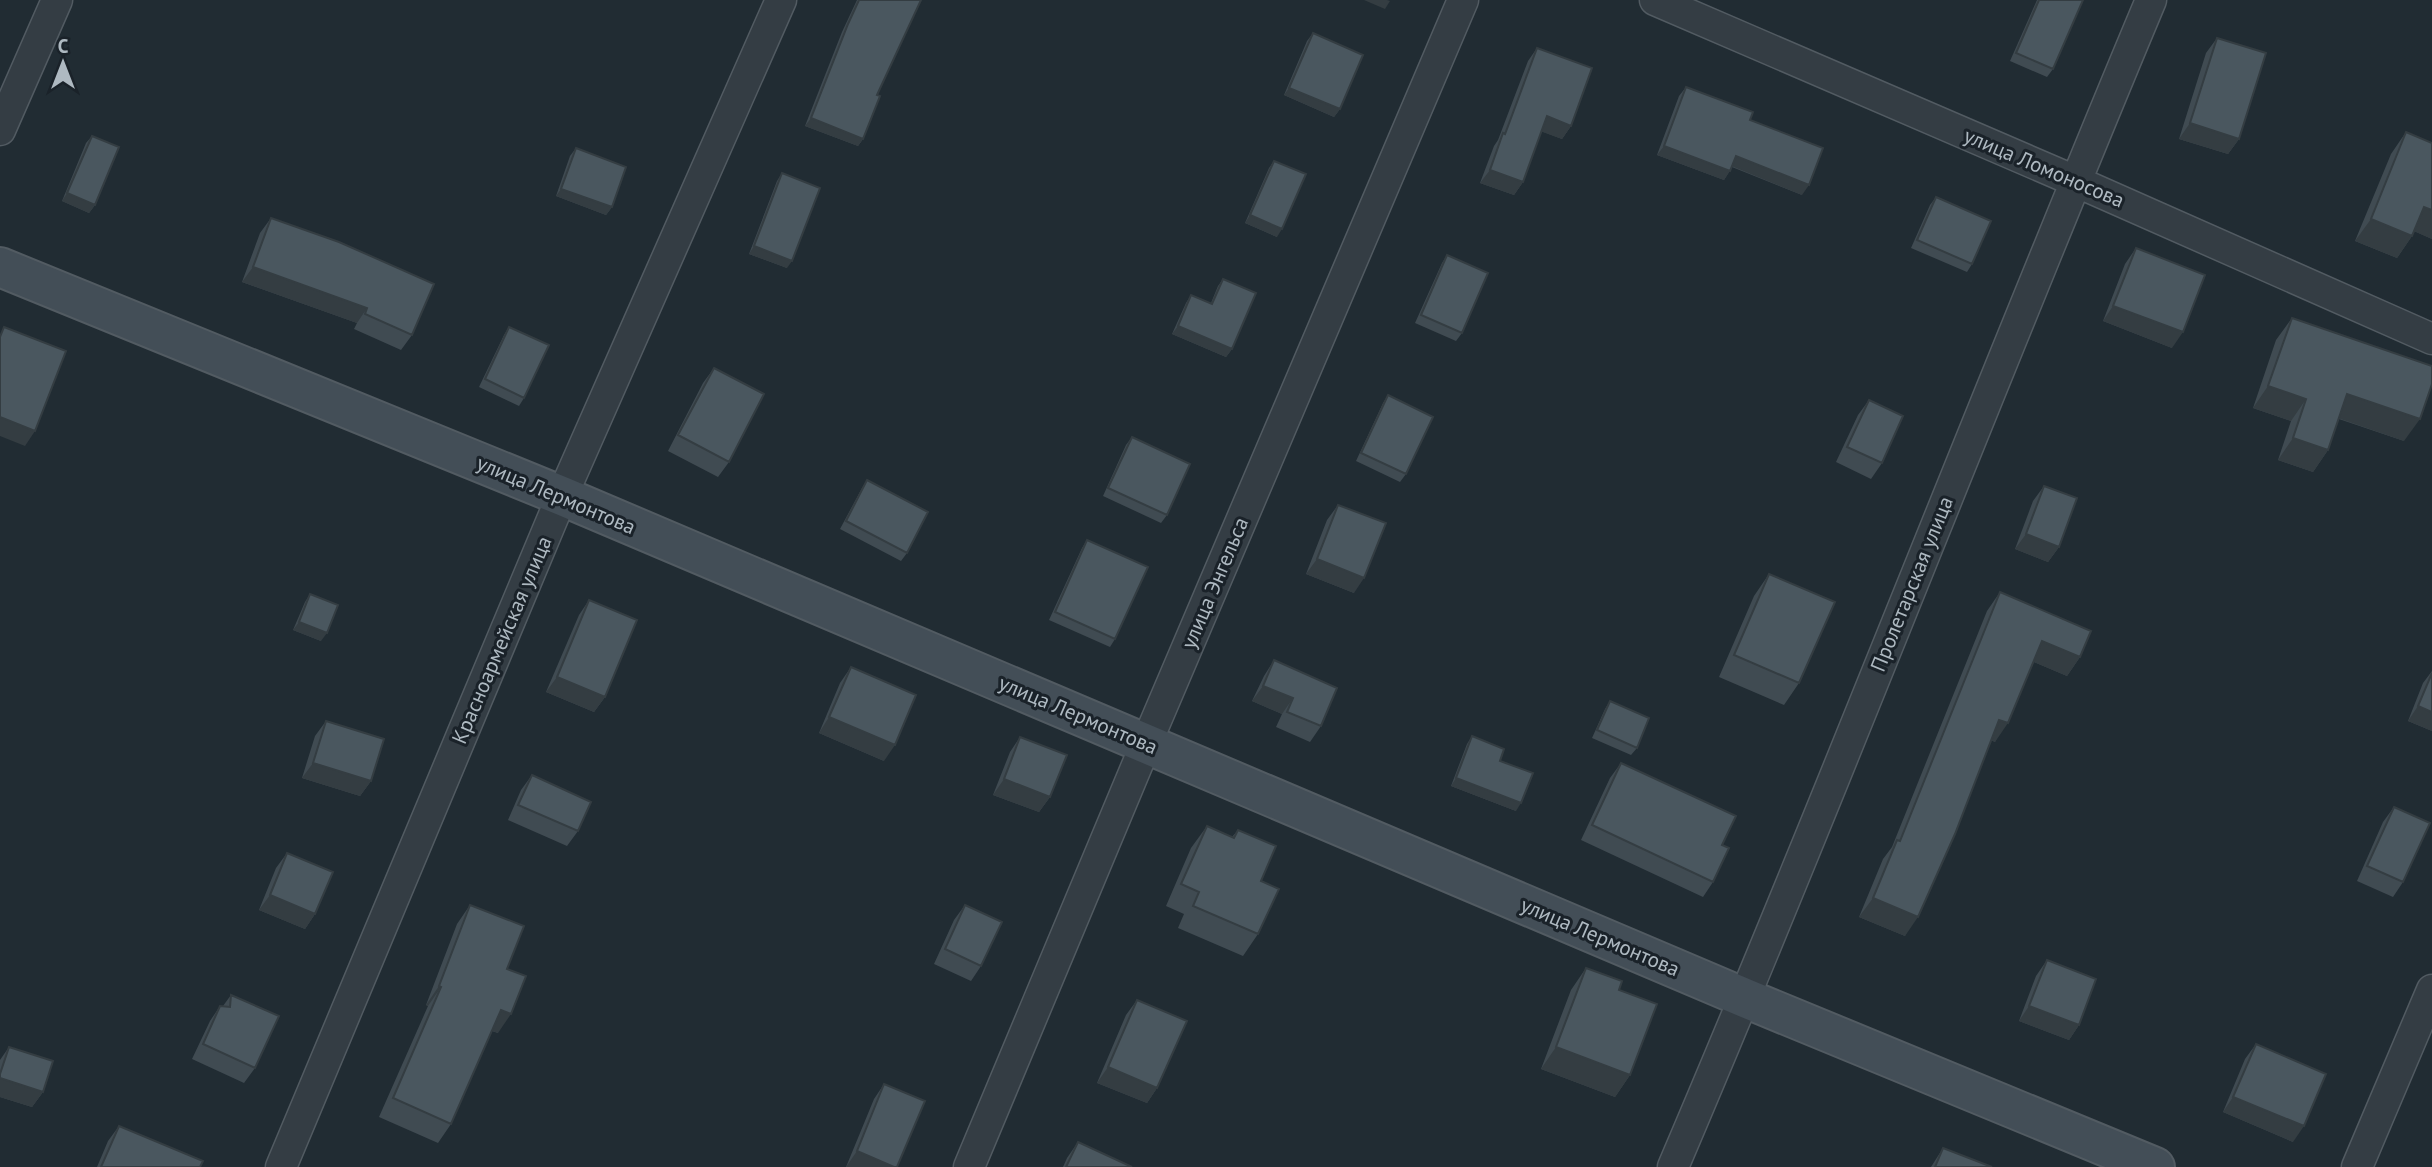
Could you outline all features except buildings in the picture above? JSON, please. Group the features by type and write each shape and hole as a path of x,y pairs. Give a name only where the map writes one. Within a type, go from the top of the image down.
{"street":[{"path":"0,130 57,0"},
{"name":"Красноармейская улица","path":"281,1167 562,496 781,0"},
{"name":"улица Энгельса","path":"969,1167 1463,0"},
{"name":"улица Ломоносова","path":"1655,0 2432,339"},
{"name":"Пролетарская улица","path":"1673,1167 1745,998 2075,181 2151,0"},
{"name":"улица Лермонтова","path":"0,267 562,496 1745,998 2155,1167"},
{"path":"2357,1167 2432,990"}]}
